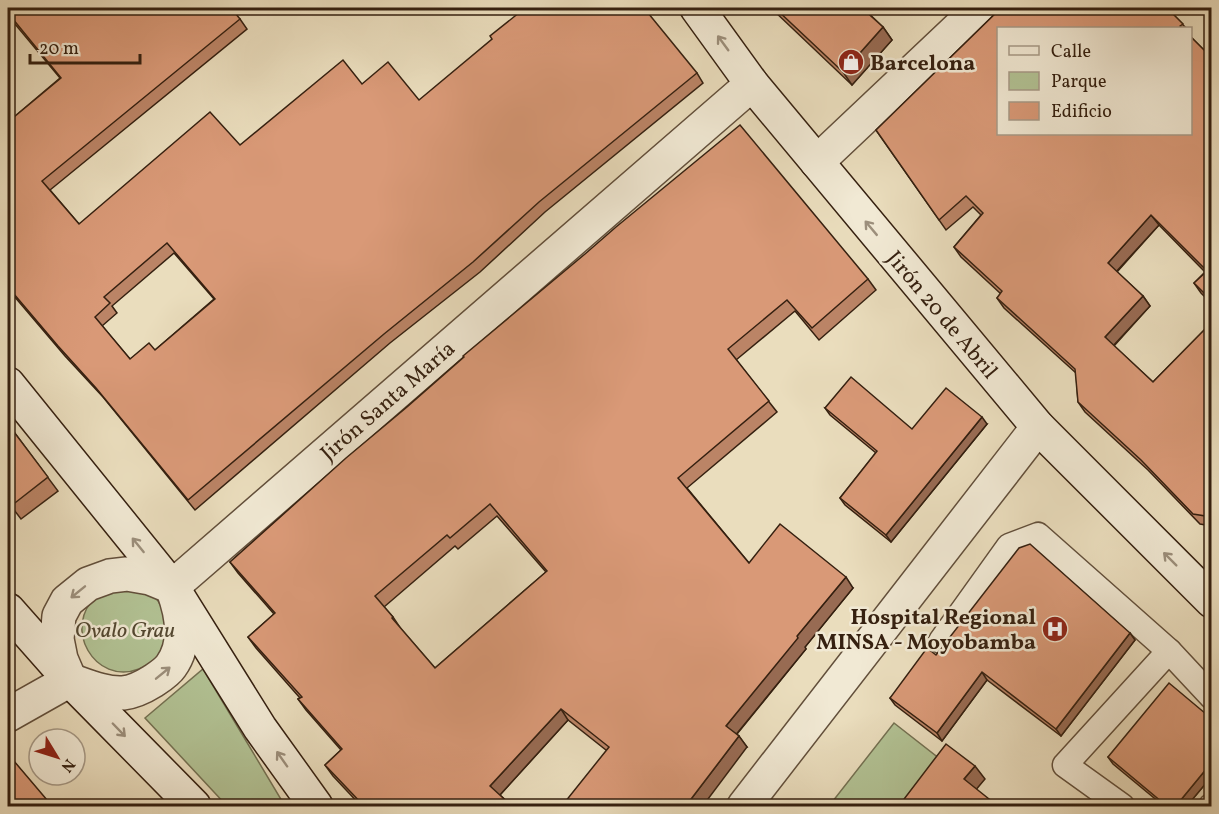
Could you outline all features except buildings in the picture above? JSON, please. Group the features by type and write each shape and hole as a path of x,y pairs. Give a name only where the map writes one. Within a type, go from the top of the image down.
{"street":[{"name":"Jirón 20 de Abril","path":"697,8 752,84 1038,428 1207,588"},
{"path":"817,162 980,8"},
{"name":"Jirón Santa María","path":"172,587 752,84"},
{"path":"8,384 172,587 260,728 316,807"},
{"path":"744,807 1038,428"},
{"path":"941,641 1009,546 1038,535 1169,651 1212,697"},
{"path":"127,574 150,578 172,587 182,618 178,654 170,668 146,685 124,693 94,689 70,680 61,659 57,639 59,616 67,601 88,584 110,576 127,574"},
{"path":"8,610 70,680 194,807"},
{"path":"1122,807 1065,765 1169,651"},
{"path":"8,715 70,680"}],"green space":[{"name":"Ovalo Grau","path":"109,589 146,592 157,600 164,614 167,630 165,644 157,657 139,669 123,672 109,669 97,662 88,650 83,637 82,623 87,609 98,595"},
{"path":"203,669 285,806 227,806 145,718"},
{"path":"894,723 945,763 911,806 829,806"}],"place":[{"name":"Barcelona","path":"851,62"},
{"name":"Hospital Regional MINSA - Moyobamba","path":"1055,629"}]}
